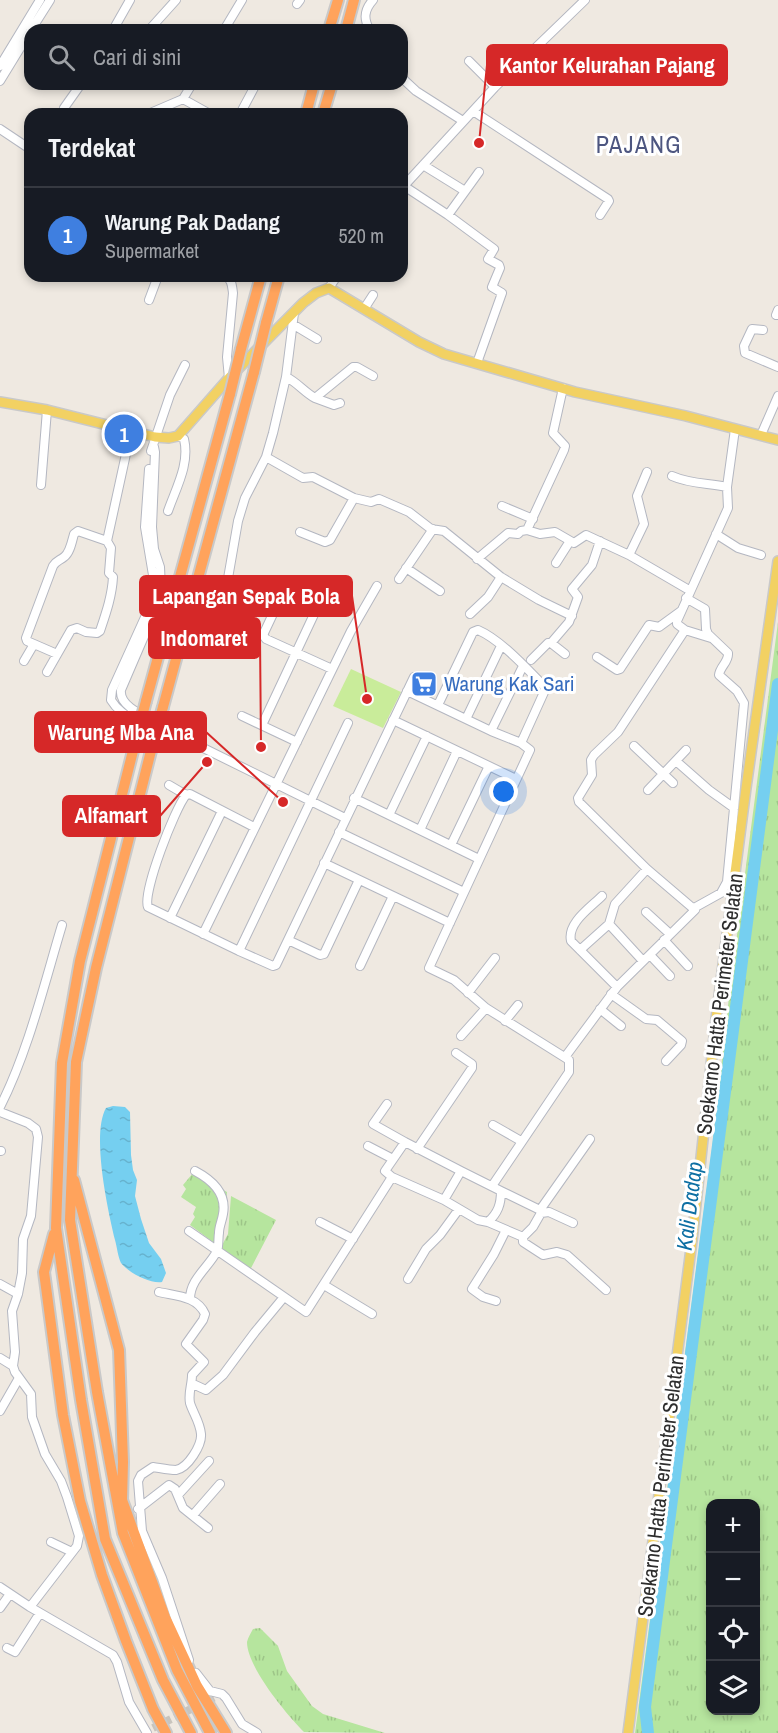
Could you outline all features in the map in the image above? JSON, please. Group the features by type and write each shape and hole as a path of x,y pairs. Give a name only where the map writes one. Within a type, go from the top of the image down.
{"highway":[{"path":"331,24 338,0"},
{"path":"348,24 354,0"},
{"path":"308,108 313,90"},
{"path":"325,108 330,90"},
{"path":"191,1733 163,1680 105,1539 56,1228 62,1063 80,961 137,735 259,282"},
{"path":"210,1733 177,1670 123,1533 97,1392 70,1220 76,1062 96,968 154,740 277,282"},
{"path":"72,1172 119,1350 122,1500 165,1617 197,1686 226,1733"},
{"path":"56,1228 44,1272 63,1415 80,1501 102,1575 122,1630 153,1708 166,1733"}],"main road":[{"path":"0,402 47,410 130,431 154,442 178,436 229,378 294,313 316,293 329,288 419,342 444,354 563,388 778,440"},
{"name":"Soekarno Hatta Perimeter Selatan","path":"628,1733 692,1242 716,1019 778,561"}],"street":[{"path":"25,24 40,0"},
{"path":"35,24 50,0"},
{"path":"116,24 130,0"},
{"path":"154,24 176,0"},
{"path":"228,24 242,0"},
{"path":"367,24 365,12 373,0"},
{"path":"408,182 495,87 585,0"},
{"path":"0,66 24,26"},
{"path":"0,81 24,42"},
{"path":"469,61 495,87"},
{"path":"408,84 463,122"},
{"path":"64,108 77,90"},
{"path":"162,108 183,99 188,90"},
{"path":"243,108 253,90"},
{"path":"183,99 199,108"},
{"path":"473,111 608,199 600,215"},
{"path":"0,129 24,145"},
{"path":"423,165 465,191"},
{"path":"448,215 479,172"},
{"path":"408,190 448,215 493,248 488,259 500,267 492,287 502,293 477,363"},
{"path":"148,300 156,282"},
{"path":"229,378 227,357 233,293 230,282"},
{"path":"329,288 333,282"},
{"path":"364,309 373,295"},
{"path":"778,310 776,315 778,315"},
{"path":"205,650 209,630 227,584 238,521 245,498 266,457 286,377 294,313"},
{"path":"294,325 317,339"},
{"path":"763,330 752,329 744,346 745,353 778,367"},
{"path":"185,364 170,395 151,452 146,527 155,587 151,604 112,690 111,700 121,714 164,734 175,734 345,818"},
{"path":"315,398 352,367 357,367 373,376"},
{"path":"286,377 315,398 334,405 340,403"},
{"path":"527,530 564,450 565,446 554,432 563,388"},
{"path":"761,435 778,396"},
{"path":"42,485 47,410"},
{"path":"711,638 686,630 677,624 688,594 728,508 727,487 735,429"},
{"path":"107,541 130,431"},
{"path":"168,511 181,478 184,459 184,439 178,436"},
{"path":"266,457 303,478 313,477 354,498 371,502 376,498 409,512 426,527 444,531 501,577 539,600 572,616"},
{"path":"629,555 644,524 637,496 647,472"},
{"path":"672,476 689,483 698,481 727,487"},
{"path":"300,532 325,542 330,540 354,498"},
{"path":"502,506 533,519"},
{"path":"399,579 433,529"},
{"path":"477,559 508,532 518,534 520,531 527,530 540,534 555,532 574,543 586,535 629,555 688,594 705,609 706,629 711,638 728,653 719,675 737,691 744,703 727,882 724,890 694,908 694,912 617,987 566,1057"},
{"path":"47,672 72,630 77,628 86,632 98,633 110,601 113,582 113,577 109,573 111,548 107,541 78,531 74,534 68,552 64,557 57,559 53,566 27,634 26,640 57,654"},
{"path":"716,534 738,548 761,555"},
{"path":"556,563 570,541"},
{"path":"531,660 545,645 551,643 572,616 578,597 572,589 592,565 600,541"},
{"path":"406,568 440,591"},
{"path":"470,614 485,600 501,577"},
{"path":"287,584 263,635 266,639 332,669"},
{"path":"203,934 351,631 377,586"},
{"path":"262,725 317,608"},
{"path":"597,657 617,670 620,669 649,625 659,627 681,611"},
{"path":"438,705 473,632 478,630 501,646 544,686 545,690 521,743"},
{"path":"686,630 618,732 594,755 591,760 592,775 578,798 579,802 617,841 694,908"},
{"path":"551,643 565,654"},
{"path":"24,661 34,644"},
{"path":"466,719 501,646"},
{"path":"491,731 523,666"},
{"path":"186,795 159,854 146,899 148,907 274,966 414,677"},
{"path":"407,691 521,743 530,750 429,968 454,980 486,1008 569,1060 569,1072 492,1186"},
{"path":"242,716 297,742"},
{"path":"393,720 516,779"},
{"path":"239,951 348,723"},
{"path":"389,815 427,736"},
{"path":"634,746 673,783"},
{"path":"648,789 686,750"},
{"path":"420,830 457,751"},
{"path":"676,761 734,808"},
{"path":"451,845 489,766"},
{"path":"169,785 254,827"},
{"path":"354,798 479,859"},
{"path":"170,918 222,811"},
{"path":"339,832 464,892"},
{"path":"324,863 450,923"},
{"path":"580,950 609,924 618,900 647,868"},
{"path":"288,940 320,955 324,954 359,879"},
{"path":"360,966 393,896"},
{"path":"602,896 572,926 571,941 617,987"},
{"path":"646,912 670,934"},
{"path":"609,924 644,961"},
{"path":"30,1607 77,1546 79,1536 68,1497 61,1480 45,1454 32,1417 31,1394 19,1378 14,1366 15,1352 11,1317 22,1273 23,1239 31,1216 38,1137 36,1129 28,1123 0,1109 33,1020 62,926"},
{"path":"664,940 688,966"},
{"path":"650,955 670,976"},
{"path":"468,993 495,958"},
{"path":"611,994 646,1019 657,1020 682,1041 666,1061"},
{"path":"505,1021 518,1005"},
{"path":"461,1036 486,1008"},
{"path":"600,1009 621,1026"},
{"path":"417,1149 472,1068 472,1064 456,1053"},
{"path":"387,1104 373,1124 540,1212 549,1212 573,1223"},
{"path":"493,1125 521,1142"},
{"path":"523,1237 533,1227 540,1212 590,1139"},
{"path":"405,1142 385,1171 392,1177 444,1200 477,1220 488,1222 523,1237"},
{"path":"368,1146 393,1159"},
{"path":"190,1299 196,1279 218,1250 224,1202 216,1186 208,1178 195,1171"},
{"path":"444,1200 461,1171"},
{"path":"189,1231 306,1312 392,1177"},
{"path":"488,1222 500,1207 501,1191"},
{"path":"408,1279 426,1249 440,1235 459,1209"},
{"path":"320,1222 353,1239"},
{"path":"496,1301 483,1297 472,1289 506,1230"},
{"path":"523,1237 523,1242 543,1255 557,1252 567,1255 606,1290"},
{"path":"0,1284 18,1294"},
{"path":"324,1285 372,1314"},
{"path":"159,1292 190,1299 203,1309 205,1314 186,1344 186,1347 204,1362 192,1375 193,1384 190,1389 190,1402 198,1421 201,1446 181,1468 175,1470 153,1467 141,1475 138,1481 138,1509 142,1531 162,1578 172,1615 181,1631 188,1658 204,1685 218,1695 242,1724 257,1733"},
{"path":"193,1384 206,1390 218,1381 284,1297"},
{"path":"0,1358 14,1366"},
{"path":"0,1411 19,1378"},
{"path":"178,1495 209,1461"},
{"path":"193,1515 220,1484"},
{"path":"138,1509 169,1485 175,1489 183,1508 208,1528"},
{"path":"51,1542 72,1552"},
{"path":"0,1587 113,1655 129,1702 149,1731"},
{"path":"0,1608 10,1594"},
{"path":"7,1648 15,1652 40,1613"}],"green space":[{"path":"778,622 778,1733 635,1733 712,1149 730,988"},
{"path":"351,669 401,692 383,728 333,706"},
{"path":"193,1173 227,1192 217,1245 190,1225 195,1217 193,1214 196,1207 181,1197 186,1189 183,1185"},
{"path":"231,1196 276,1220 250,1270 220,1249 228,1234"},
{"path":"260,1628 278,1646 287,1671 312,1706 323,1714 385,1733 304,1732 278,1703 254,1664 247,1642 253,1629"}],"water":[{"path":"125,1107 130,1112 131,1155 137,1180 135,1196 149,1243 161,1259 166,1273 162,1282 146,1280 134,1274 121,1263 119,1258 105,1192 100,1154 102,1120 106,1108"}],"waterway":[{"name":"Kali Dadap","path":"648,1733 645,1707 778,684"}],"tunnel":[{"path":"153,1728 215,1697"}],"place":[{"name":"Kantor Kelurahan Pajang","path":"479,143"},
{"name":"Warung Pak Dadang","path":"124,434"},
{"name":"Warung Kak Sari","path":"424,684"},
{"name":"Lapangan Sepak Bola","path":"367,699"},
{"name":"Indomaret","path":"261,747"},
{"name":"Alfamart","path":"207,762"},
{"name":"Warung Mba Ana","path":"283,802"}],"district":[{"name":"PAJANG","path":"639,145"}]}
